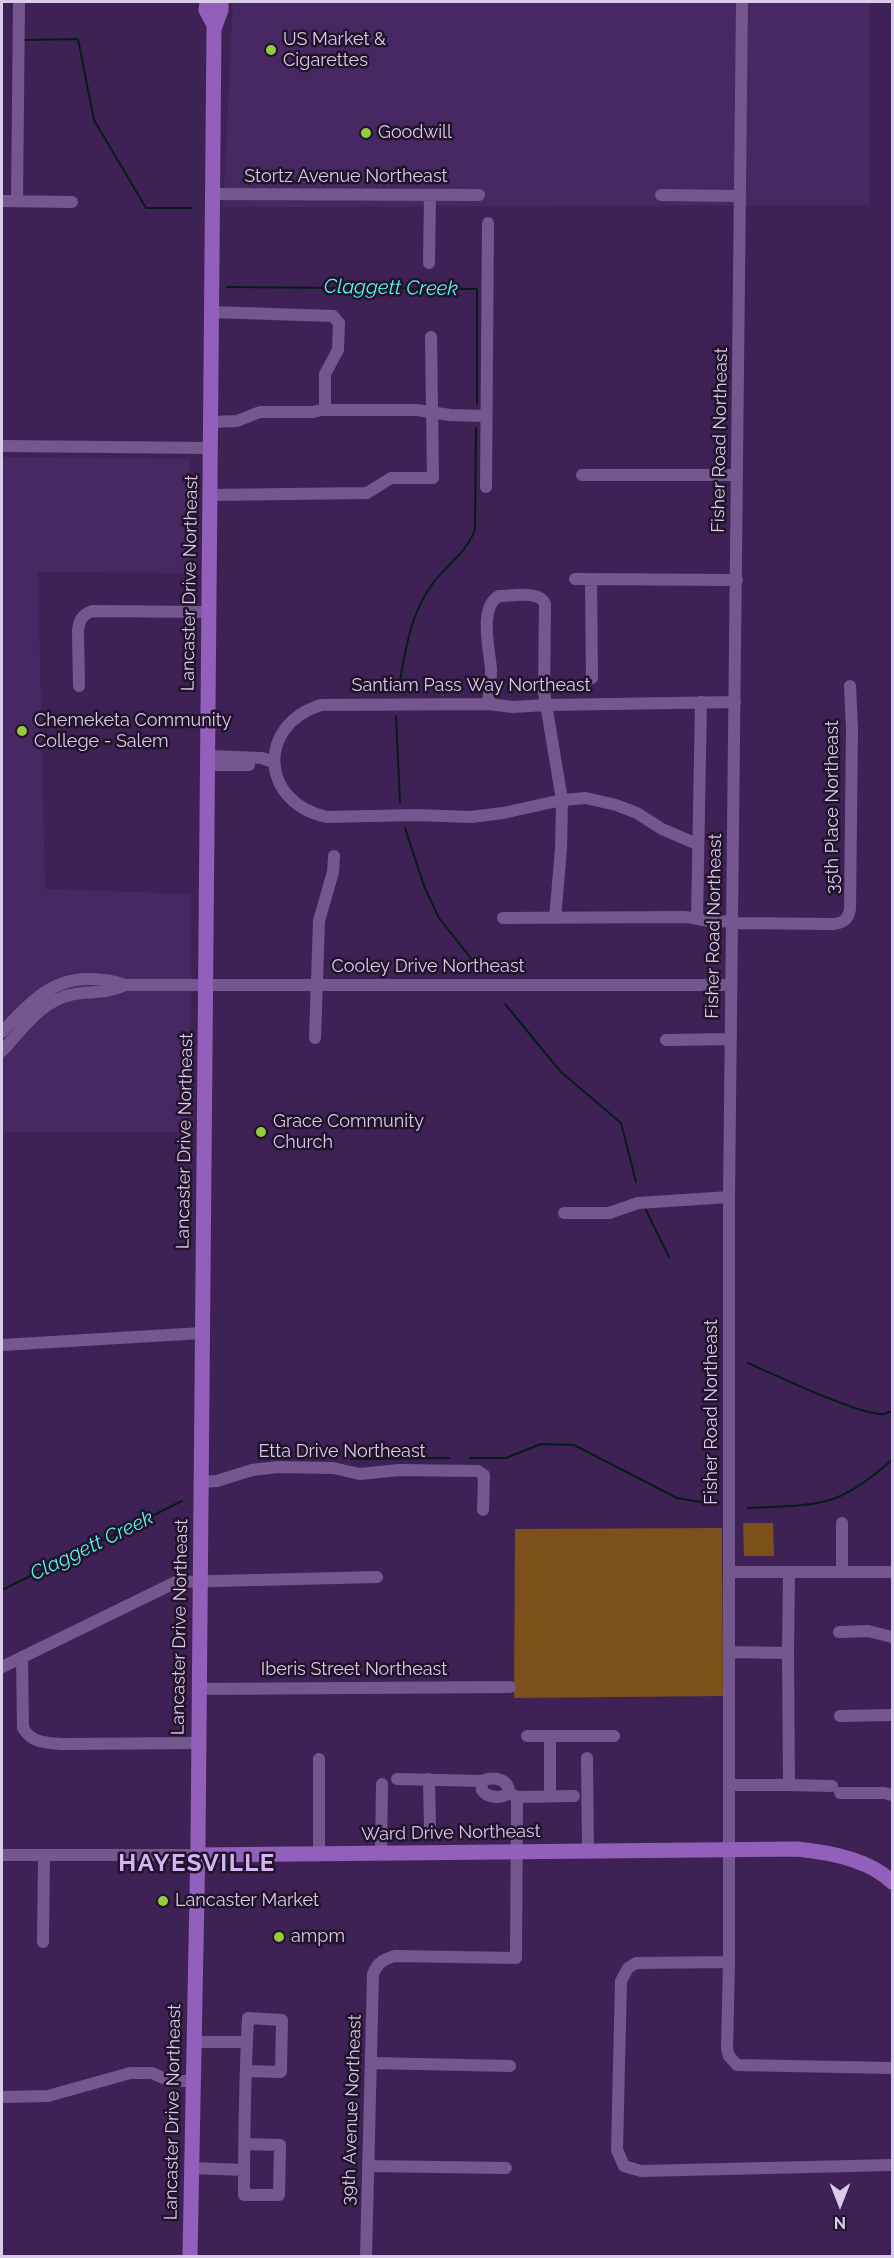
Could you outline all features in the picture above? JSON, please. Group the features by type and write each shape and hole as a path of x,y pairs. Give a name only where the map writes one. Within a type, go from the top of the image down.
{"main road":[{"name":"Lancaster Drive Northeast","path":"207,2 207,10 214,25"},
{"name":"Lancaster Drive Northeast","path":"190,2256 199,1689 214,25 222,2"},
{"name":"Ward Drive Northeast","path":"197,1855 797,1849 848,1857 891,1879"}],"street":[{"path":"17,201 19,2"},
{"name":"Fisher Road Northeast","path":"742,2 729,1197 730,1850 727,2049 736,2065 892,2068"},
{"name":"Stortz Avenue Northeast","path":"212,194 479,195"},
{"path":"429,263 430,195"},
{"path":"661,195 740,196"},
{"path":"2,201 72,201"},
{"path":"486,487 488,223"},
{"path":"212,312 333,316 339,323 339,347 326,374 326,410"},
{"path":"210,495 367,493 391,478 433,478 431,337"},
{"path":"211,422 237,422 260,412 370,409 486,416"},
{"path":"2,446 211,447"},
{"path":"582,475 737,475"},
{"path":"575,579 737,580"},
{"path":"591,579 592,678"},
{"path":"488,704 491,673 486,633 492,603 499,596 538,596 544,600 545,604 543,687 562,800 561,849 555,918"},
{"path":"79,686 78,631 79,622 86,614 92,611 209,612"},
{"name":"35th Place Northeast","path":"732,921 833,924 840,923 849,916 852,739 850,686"},
{"path":"697,918 701,702"},
{"name":"Santiam Pass Way Northeast","path":"273,762 275,747 285,729 304,711 321,705 488,704 513,707 735,702"},
{"path":"208,760 262,758 273,762 278,779 290,797 306,811 327,817 386,817 416,814 471,817 503,813 562,800 586,798 637,813 662,829 697,844"},
{"path":"315,1038 319,921 333,872 334,856"},
{"path":"502,918 697,918 708,922 732,921"},
{"name":"Cooley Drive Northeast","path":"2,1032 41,994 60,983 80,979 110,979 125,986"},
{"name":"Cooley Drive Northeast","path":"2,1051 52,1002 70,994 110,992 125,986 731,985"},
{"path":"666,1040 731,1039"},
{"path":"564,1213 609,1213 644,1202 729,1197"},
{"path":"2,1345 202,1333"},
{"name":"Etta Drive Northeast","path":"201,1482 218,1481 252,1470 278,1467 333,1468 360,1474 399,1470 478,1471 483,1475 483,1510"},
{"path":"842,1523 842,1572"},
{"path":"730,1572 892,1572"},
{"path":"789,1572 789,1785"},
{"path":"2,1667 169,1584 200,1580 377,1577"},
{"path":"839,1632 868,1631 892,1637"},
{"path":"730,1652 788,1653"},
{"path":"22,1657 23,1728 27,1735 41,1743 198,1743"},
{"name":"Iberis Street Northeast","path":"199,1689 510,1688"},
{"path":"840,1716 892,1715"},
{"path":"527,1736 614,1736"},
{"path":"550,1736 550,1796"},
{"path":"587,1758 588,1851"},
{"path":"319,1759 319,1854"},
{"path":"397,1779 482,1780 484,1794 503,1797 513,1795 574,1796"},
{"path":"429,1779 430,1827"},
{"path":"381,1853 382,1784"},
{"path":"730,1785 789,1785 892,1795"},
{"path":"513,1795 518,1852"},
{"name":"39th Avenue Northeast","path":"366,2256 373,1974 376,1965 395,1956 516,1958 518,1852"},
{"name":"Ward Drive Northeast","path":"2,1855 197,1855"},
{"path":"43,1942 44,1855"},
{"path":"729,1962 644,1962 636,1963 623,1974 620,1990 617,2150 624,2166 641,2171 892,2165"},
{"path":"245,2144 280,2145 279,2195 244,2195 245,2111 246,2071 248,2018 282,2020 281,2072 246,2071"},
{"path":"194,2042 247,2042"},
{"path":"372,2063 510,2066"},
{"path":"2,2097 48,2096 130,2073 152,2073 170,2080 193,2081"},
{"path":"368,2166 506,2168"},
{"path":"191,2168 244,2170"}],"shaded area":[{"path":"233,2 870,2 870,205 223,207"},
{"name":"Chemeketa Community College - Salem","path":"2,457 190,459 190,573 38,572 45,889 191,894 190,1132 2,1132"},
{"path":"743,1523 773,1523 774,1556 744,1556"},
{"path":"722,1528 723,1696 514,1698 515,1529"}],"waterway":[{"name":"Claggett Creek","path":"25,40 78,39 94,120 146,208 191,208"},
{"name":"Claggett Creek","path":"227,287 477,289 477,404"},
{"name":"Claggett Creek","path":"398,692 409,635 418,608 433,583 462,551 475,529 476,428"},
{"name":"Claggett Creek","path":"396,716 400,802"},
{"name":"Claggett Creek","path":"405,828 424,886 439,918 481,971"},
{"name":"Claggett Creek","path":"505,1004 561,1072 621,1123 636,1182"},
{"name":"Claggett Creek","path":"644,1206 669,1257"},
{"name":"Claggett Creek","path":"748,1363 857,1409 884,1414 892,1411"},
{"name":"Claggett Creek","path":"470,1458 506,1458 541,1444 574,1445 677,1498 712,1504"},
{"name":"Claggett Creek","path":"351,1459 449,1458"},
{"name":"Claggett Creek","path":"748,1508 824,1502 857,1487 892,1460"},
{"name":"Claggett Creek","path":"2,1590 182,1501"}],"place":[{"name":"US Market & Cigarettes","path":"271,50"},
{"name":"Goodwill","path":"366,133"},
{"name":"Chemeketa Community College - Salem","path":"22,731"},
{"name":"Grace Community Church","path":"261,1132"},
{"name":"Lancaster Market","path":"163,1901"},
{"name":"ampm","path":"279,1937"}],"district":[{"name":"HAYESVILLE","path":"197,1864"}]}
